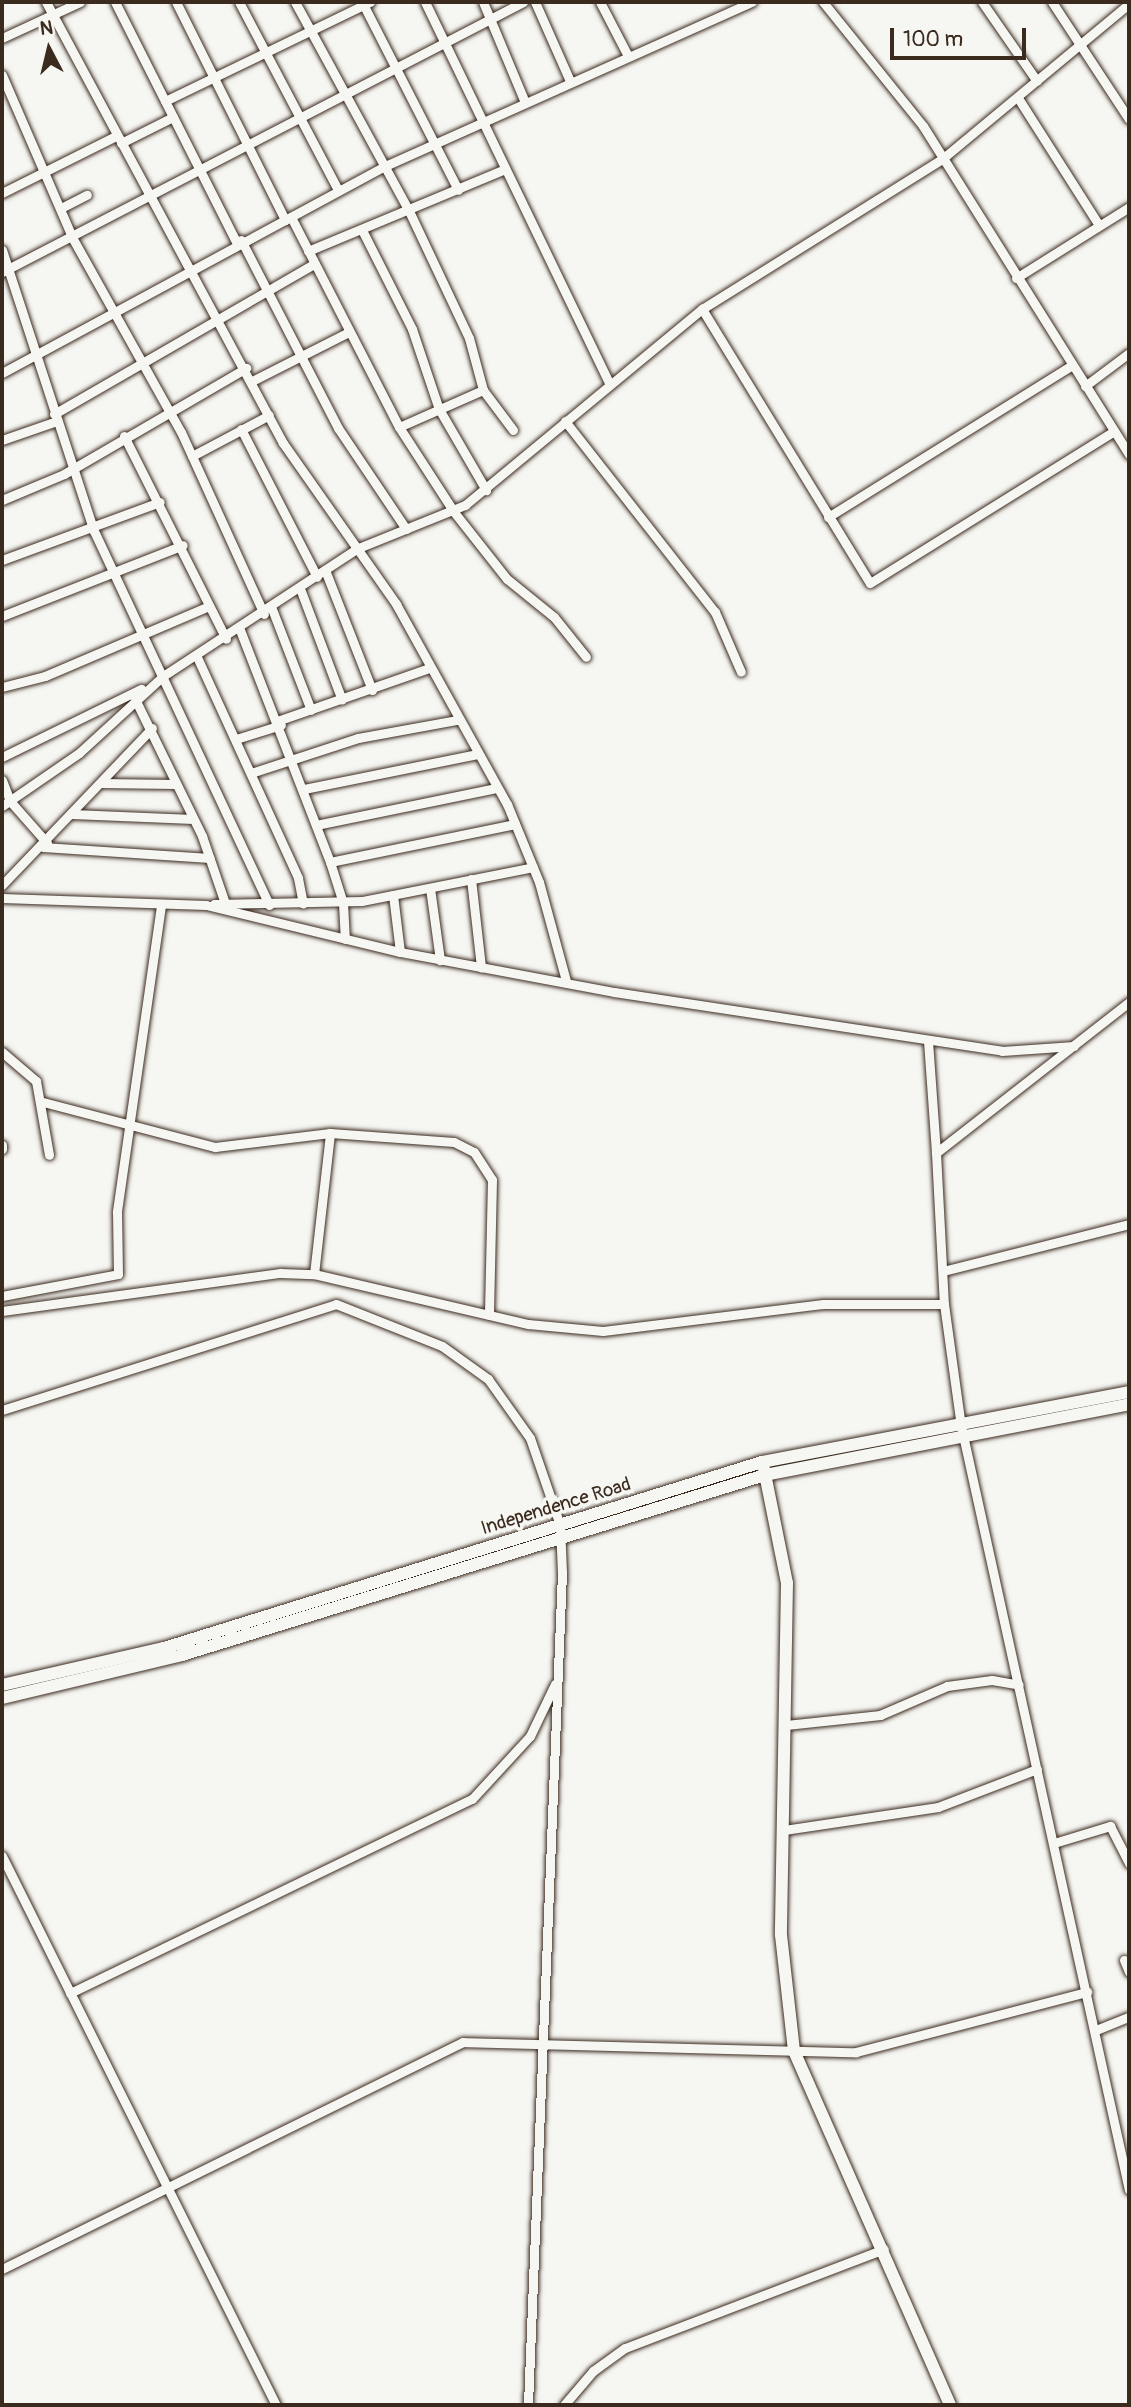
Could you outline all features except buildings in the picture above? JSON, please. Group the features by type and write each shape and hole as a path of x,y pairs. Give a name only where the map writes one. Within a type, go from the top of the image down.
{"main road":[{"name":"Independence Road","path":"962,1432 1129,1392"},
{"name":"Independence Road","path":"2,1698 157,1663 764,1468 1129,1404"},
{"path":"764,1468 787,1583 780,1935 794,2051 884,2249 950,2405"},
{"name":"Independence Road","path":"2,1685 151,1652 561,1532"}],"street":[{"path":"47,2 119,140 246,368 300,474 396,604 496,788 533,867 566,981"},
{"path":"2,38 80,2"},
{"path":"115,2 238,241 304,357 338,428 407,529"},
{"path":"176,2 399,427 454,512 507,579 554,617 586,657"},
{"path":"239,2 338,190"},
{"path":"295,2 409,211 469,338 483,390 513,430"},
{"path":"425,2 484,118 506,169 610,382"},
{"path":"483,2 524,100"},
{"path":"5,271 73,239 149,192 298,114 523,2"},
{"path":"535,2 570,81"},
{"path":"600,2 628,56"},
{"path":"2,373 38,357 238,241 386,166 524,100 752,2"},
{"path":"823,2 923,126 1129,455"},
{"path":"982,2 1037,81"},
{"path":"1052,2 1129,119"},
{"path":"166,101 263,49 365,3 394,68 458,190"},
{"path":"6,804 79,753 163,676 300,591 356,549 454,512 486,490 610,382 702,309 942,159 1129,4"},
{"path":"2,75 73,239 111,314 171,413 268,612 311,710"},
{"path":"1017,98 1099,225"},
{"path":"2,193 45,171 173,117"},
{"path":"308,251 506,169"},
{"path":"61,208 87,195"},
{"path":"1016,278 1129,207"},
{"path":"362,230 412,329 439,410 486,490"},
{"path":"2,250 5,271 38,357 71,468 94,531 140,637 163,676 270,905"},
{"path":"2,440 55,417 216,315 266,286 314,264"},
{"path":"702,309 864,579 876,583 1114,431"},
{"path":"252,381 349,332"},
{"path":"1085,386 1129,353"},
{"path":"828,517 1072,365"},
{"path":"2,500 71,468 246,368"},
{"path":"399,427 483,390"},
{"path":"192,456 269,415"},
{"path":"565,421 715,612 741,672"},
{"path":"241,429 317,578"},
{"path":"124,436 183,545 208,606 226,639"},
{"path":"2,561 94,531 160,502"},
{"path":"2,616 113,575 183,545"},
{"path":"325,570 372,690"},
{"path":"300,591 342,700"},
{"path":"2,687 140,637 208,606"},
{"path":"240,630 280,722 330,862 343,902 345,939"},
{"path":"197,657 298,878 303,904"},
{"path":"236,739 429,668"},
{"path":"2,757 150,686"},
{"path":"135,699 152,728 193,819 225,903"},
{"path":"251,773 293,756 457,720"},
{"path":"2,885 45,845 152,728"},
{"path":"304,789 477,754"},
{"path":"2,780 6,804 45,845 210,858"},
{"path":"100,783 176,784"},
{"path":"316,825 496,788"},
{"path":"72,814 193,819"},
{"path":"330,862 515,824"},
{"path":"2,898 206,905 343,902 393,895 533,867"},
{"path":"471,880 481,967"},
{"path":"430,888 440,960"},
{"path":"393,895 400,952"},
{"path":"2,1296 118,1274 117,1211 133,1123 161,904"},
{"path":"206,905 440,960 928,1041 1002,1051 1075,1046"},
{"path":"936,1153 1129,1002"},
{"path":"928,1041 947,1270 944,1304 962,1432 1129,2190"},
{"path":"2,1052 29,1071 43,1102 49,1155"},
{"path":"43,1102 133,1123 215,1147 330,1133 454,1142 486,1165 492,1181 489,1315"},
{"path":"314,1274 330,1133"},
{"path":"947,1270 1129,1224"},
{"path":"2,1311 280,1273 314,1274 489,1315 603,1331 823,1304 944,1304"},
{"path":"2,1410 336,1304 442,1346 488,1379 530,1438 561,1532 558,1679 528,2405"},
{"path":"70,1993 472,1799 530,1736 558,1679"},
{"path":"786,1725 880,1715 947,1686 992,1680 1019,1685"},
{"path":"784,1830 938,1807 1037,1769"},
{"path":"1054,1843 1110,1826 1129,1863"},
{"path":"2,1856 276,2405"},
{"path":"1124,1960 1129,1972"},
{"path":"2,2269 168,2188 439,2049 490,2039 794,2051 886,2047 1087,1992"},
{"path":"1096,2031 1129,2017"},
{"path":"564,2405 593,2371 625,2348 884,2249"}]}
